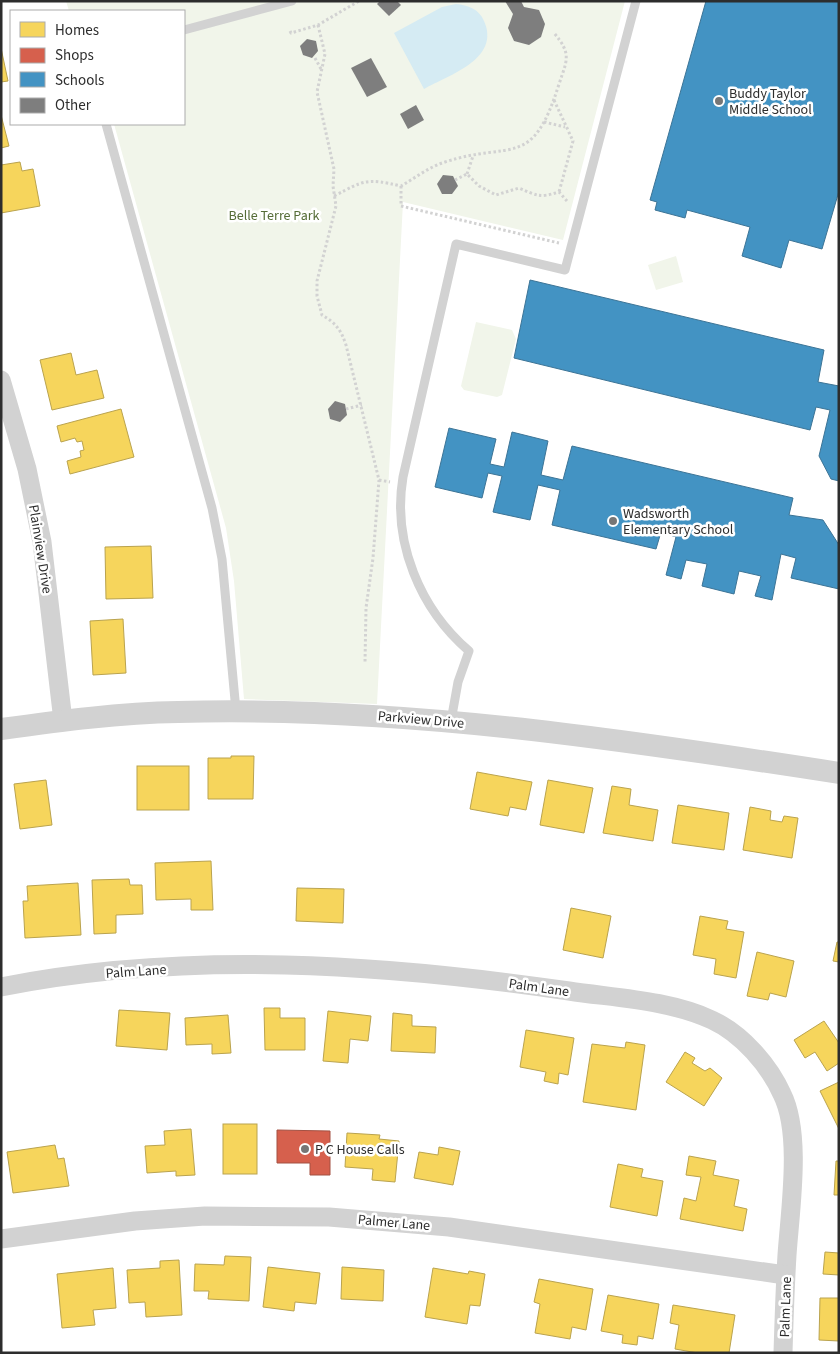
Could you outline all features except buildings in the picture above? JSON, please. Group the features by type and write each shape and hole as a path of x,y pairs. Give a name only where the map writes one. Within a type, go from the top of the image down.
{"street":[{"name":"Plainview Drive","path":"1,380 26,469 42,542 63,721"},
{"name":"Parkview Drive","path":"1,729 63,721 176,712 236,711 368,715 450,721 556,733 839,773"},
{"name":"Palm Lane","path":"1,987 56,978 141,970 224,965 332,966 476,978 639,1002 700,1015 727,1028 754,1053 775,1081 787,1105 791,1128 792,1176 783,1353"},
{"name":"Palmer Lane","path":"1,1239 156,1219 232,1215 314,1216 449,1227 786,1275"}],"lane":[{"path":"185,30 292,1"},
{"path":"450,721 458,682 469,652 449,634 432,610 409,558 403,538 402,519 403,477 456,244 565,270 636,1"},
{"path":"106,125 212,508 224,578 236,711"}],"path":[{"path":"290,31 291,33 318,25 359,1"},
{"path":"318,25 325,54 317,92 334,170 334,216 317,281 317,296 322,315 334,322 341,330 362,405 379,480 373,558 366,608 365,662"},
{"path":"334,196 367,180 401,186 443,163 520,148 537,134 544,122 554,100 567,57 565,46 554,33"},
{"path":"315,58 321,69"},
{"path":"554,100 573,141 559,192"},
{"path":"544,122 566,127"},
{"path":"455,180 467,174 473,156"},
{"path":"467,174 478,186 496,194 519,188 536,196 544,197 559,192"},
{"path":"401,186 400,206 571,246"},
{"path":"559,192 567,201"},
{"path":"346,409 362,405"}],"green space":[{"name":"Belle Terre Park","path":"66,1 625,1 563,240 403,202 377,704 244,699 234,581 226,528 114,125 185,125 185,10 69,10"},
{"path":"676,256 683,282 656,290 648,265"},
{"path":"476,322 512,330 516,339 502,395 497,397 464,390 461,386"}],"water":[{"path":"456,4 473,8 482,17 487,34 485,46 479,56 470,64 424,89 394,33 442,7"}],"place":[{"name":"Buddy Taylor Middle School","path":"719,101"},
{"name":"Wadsworth Elementary School","path":"613,521"},
{"name":"P C House Calls","path":"305,1149"}]}
